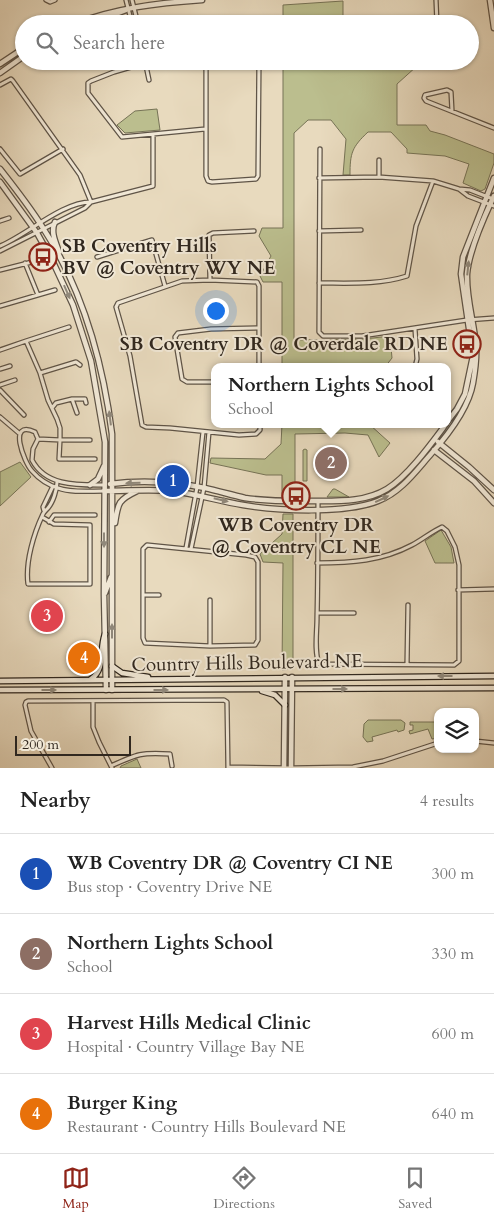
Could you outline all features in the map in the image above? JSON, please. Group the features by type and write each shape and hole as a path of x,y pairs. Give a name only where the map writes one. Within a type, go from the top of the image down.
{"street":[{"path":"46,0 50,2 55,0"},
{"path":"126,0 130,15"},
{"path":"132,0 136,15"},
{"path":"117,15 134,7 202,0"},
{"path":"436,0 437,15"},
{"path":"490,0 494,28"},
{"path":"101,15 116,10 128,9"},
{"path":"0,64 15,54"},
{"path":"0,73 15,62"},
{"path":"120,70 88,83 88,93 122,137 205,129"},
{"path":"147,70 149,80"},
{"path":"206,70 206,176 208,181 212,182 256,179 258,176 259,70"},
{"path":"0,86 11,78 63,148 80,175 91,202"},
{"path":"452,111 451,92 448,90 426,95 424,98 426,101 494,128"},
{"path":"0,246 83,202 91,202 153,186 154,135"},
{"path":"0,149 20,174 63,148"},
{"path":"320,149 319,332 323,336 362,336 494,318"},
{"path":"379,160 379,177"},
{"path":"0,169 44,229 62,263 84,313 98,359 108,402 112,434 113,534 112,666 106,690"},
{"path":"319,178 379,177 433,181 494,198 469,258 467,284 473,356 465,394 459,411 451,425"},
{"path":"469,320 461,274 463,256 494,178"},
{"path":"319,283 361,283 407,276 416,226 433,181"},
{"path":"0,182 37,233 68,293 91,361 105,442 104,594 109,680 112,690"},
{"path":"459,189 468,196 492,205"},
{"path":"0,252 85,208 91,202"},
{"path":"0,221 9,218"},
{"path":"55,222 52,227 62,263"},
{"path":"319,230 361,230"},
{"path":"210,280 209,236 213,233 254,231"},
{"path":"97,257 152,240 165,286"},
{"path":"0,270 36,261"},
{"path":"26,263 38,295"},
{"path":"259,363 259,286 257,282 182,281 118,303 116,307 135,382 142,425 146,427 239,435 256,434 260,428"},
{"path":"0,306 56,290"},
{"path":"0,350 69,327"},
{"path":"211,382 187,382 182,379 175,337 178,333 210,329 259,328"},
{"path":"414,329 416,363"},
{"path":"26,341 60,428 59,459 95,459"},
{"path":"40,373 76,362 80,365"},
{"path":"0,369 10,366"},
{"path":"0,386 15,380"},
{"path":"0,390 24,415"},
{"path":"52,409 56,403 72,400 85,400 86,403"},
{"path":"72,400 78,413"},
{"path":"451,419 459,411"},
{"path":"0,417 20,434"},
{"path":"443,428 396,483 376,494 348,501 318,502 244,498 204,488 147,482 90,485 57,482 42,472 32,460 33,449 38,439 35,432 30,429 24,430 20,434 19,440 30,468 43,481 57,488 104,491 173,491 243,505 274,509 318,510 348,509 379,501 400,489 435,451 449,428"},
{"path":"191,549 199,495 197,487 203,432"},
{"path":"186,548 199,495 204,488 209,432"},
{"path":"38,439 90,440"},
{"path":"435,439 494,490"},
{"path":"429,446 474,480 494,503"},
{"path":"90,485 98,478 105,465"},
{"path":"465,474 469,467"},
{"path":"42,517 54,524 90,525 90,584 28,584 28,568 34,535 52,486 57,482"},
{"path":"44,511 48,508 57,488 57,482"},
{"path":"113,534 119,504 125,497 139,490"},
{"path":"318,502 317,659 319,664 454,665 458,663 458,565 455,547 447,531 442,526 412,545 382,558 349,563 318,563"},
{"path":"49,522 54,515 94,516"},
{"path":"147,545 186,548 255,557 258,562 258,640 254,645 145,644 143,638 143,549 147,545"},
{"path":"104,594 112,570"},
{"path":"458,590 494,589"},
{"path":"143,595 158,595"},
{"path":"210,600 210,646"},
{"path":"407,664 408,605"},
{"path":"318,613 354,613"},
{"path":"90,680 100,668 103,640 106,634"},
{"path":"112,666 122,673 164,679"},
{"name":"Country Hills Boulevard NE","path":"0,681 494,676"},
{"path":"284,768 285,677"},
{"path":"292,677 292,768"},
{"name":"Country Hills Boulevard NE","path":"0,690 470,688 494,690"},
{"path":"251,689 276,695 285,705"},
{"path":"52,768 31,731 27,717 26,702 224,700 227,702 228,767 353,767 370,764 434,744"},
{"path":"92,701 93,727 112,767 137,754 150,752 170,754 172,766"},
{"path":"479,741 494,743"}],"green space":[{"path":"343,1 343,15 283,15 283,5"},
{"path":"283,70 413,70 397,84 397,125 426,125 430,131 494,154 494,163 485,189 481,191 463,183 469,164 445,156 407,153 407,149 391,132 368,132 363,137 353,151 350,175 343,175 346,139 331,120 308,120 294,133 294,340 364,339 390,336 392,358 388,363 282,363 282,282 263,282 260,276 271,256 259,236 262,228 283,228"},
{"path":"157,109 160,130 125,133 117,125 135,111"},
{"path":"282,428 373,428 390,443 379,457 368,435 345,433 295,434 294,496 282,497 282,475 266,475 210,463 211,458 265,459 281,444"},
{"path":"303,450 307,450 307,481 303,481"},
{"path":"20,462 31,477 0,506 0,472"},
{"path":"335,489 349,497 327,497"},
{"path":"283,514 293,514 293,669 282,670 283,563 263,562 260,554 282,534"},
{"path":"441,530 451,547 454,563 435,563 425,541"},
{"path":"368,720 401,720 405,723 404,730 372,737 373,741 367,742 363,737 364,724"},
{"path":"410,722 434,722 434,739 432,739 428,729 410,734 409,731 413,730 413,725 410,725"},
{"path":"137,759 141,768 120,768 121,766"}],"place":[{"name":"SB Coventry Hills BV @ Coventry WY NE","path":"43,257"},
{"name":"SB Coventry DR @ Coverdale RD NE","path":"467,344"},
{"name":"Northern Lights School","path":"331,463"},
{"name":"WB Coventry DR @ Coventry CI NE","path":"173,481"},
{"name":"WB Coventry DR @ Coventry CL NE","path":"296,496"},
{"name":"Harvest Hills Medical Clinic","path":"47,616"},
{"name":"Burger King","path":"84,658"}]}
